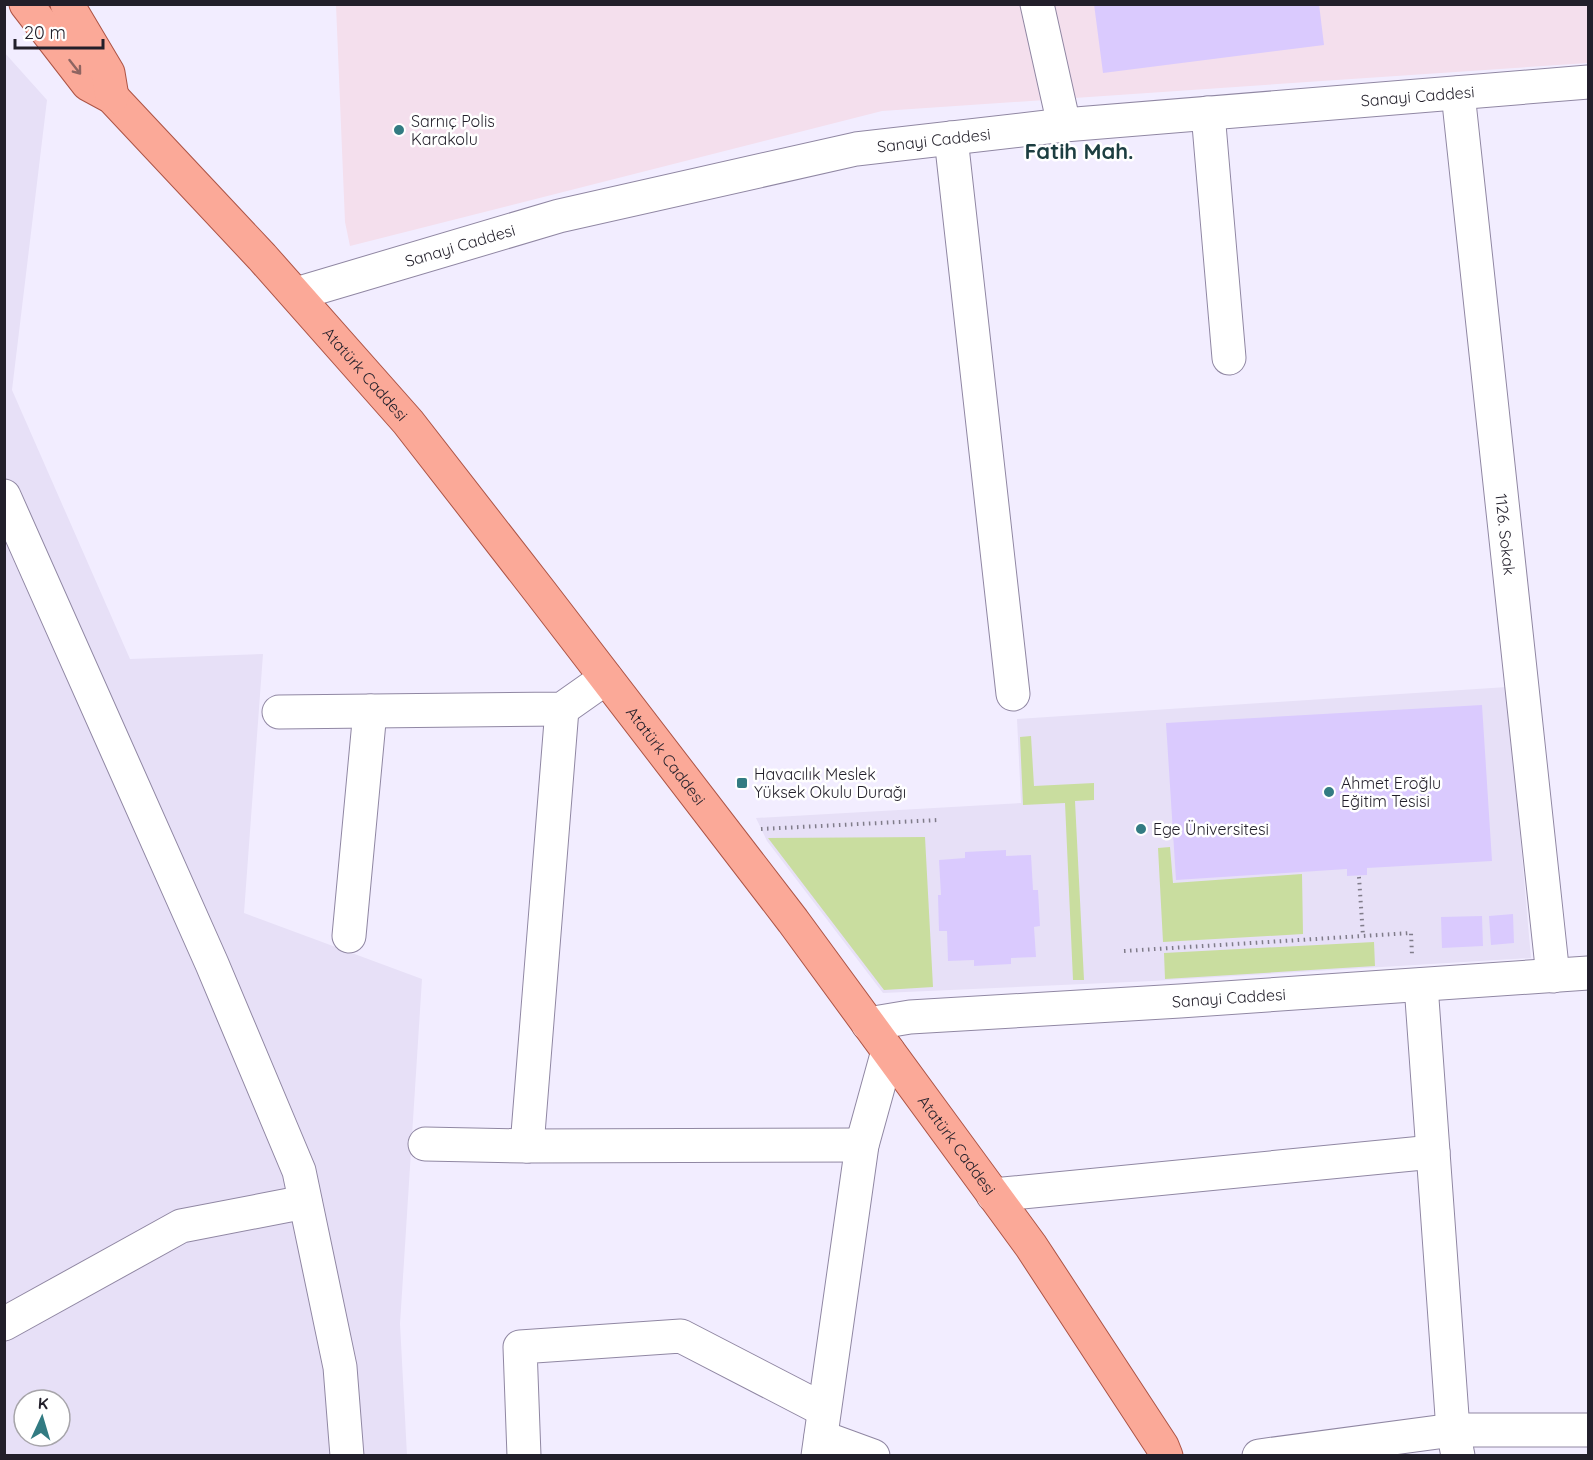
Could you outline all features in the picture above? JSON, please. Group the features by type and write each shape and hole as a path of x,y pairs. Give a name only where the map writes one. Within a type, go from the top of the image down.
{"main road":[{"path":"27,4 88,84 112,97"},
{"path":"67,4 108,73 112,97"},
{"name":"Atatürk Caddesi","path":"112,97 296,294 408,422 793,921 1038,1256 1166,1455"}],"street":[{"path":"1037,4 1064,125"},
{"name":"Sanayi Caddesi","path":"296,294 559,216 856,149 1064,125 1588,82"},
{"name":"1126. Sokak","path":"1458,93 1553,976"},
{"path":"1208,113 1229,358"},
{"path":"951,138 1013,694"},
{"path":"4,496 217,975 299,1171 340,1367 347,1455"},
{"path":"279,712 562,709 606,678"},
{"path":"527,1146 562,709"},
{"path":"349,936 370,711"},
{"name":"Sanayi Caddesi","path":"868,1024 910,1017 1588,973"},
{"path":"1418,985 1456,1443"},
{"path":"821,1434 862,1145 888,1051"},
{"path":"425,1144 862,1145"},
{"path":"993,1195 1433,1152"},
{"path":"4,1324 181,1226 305,1202"},
{"path":"524,1455 520,1347 681,1336 821,1434 873,1455"},
{"path":"1259,1455 1456,1443 1588,1430"}],"path":[{"path":"754,830 938,820"},
{"path":"1359,877 1363,936"},
{"path":"1124,951 1411,933 1418,985"}],"shaded area":[{"path":"1588,4 1588,63 882,111 350,246 345,222 336,5"},
{"path":"4,52 47,100 12,390 130,659 263,654 244,913 422,979 400,1324 407,1455 5,1455"},
{"name":"Ege Üniversitesi","path":"1507,687 1531,958 1152,981 883,993 767,841 756,818 1021,803 1017,719"}],"green space":[{"path":"1031,736 1034,786 1094,783 1094,800 1075,801 1084,980 1073,980 1065,803 1023,805 1020,737"},
{"path":"925,837 933,987 884,990 768,838"},
{"path":"1170,847 1173,883 1302,874 1303,934 1163,942 1158,848"},
{"path":"1374,942 1375,966 1165,979 1164,953"}],"building":[{"path":"1094,4 1319,4 1324,45 1103,73"},
{"name":"Ahmet Eroğlu Eğitim Tesisi","path":"1482,705 1492,861 1367,868 1367,875 1347,876 1347,869 1176,880 1166,723"},
{"path":"1006,850 1006,856 1031,855 1033,890 1038,890 1040,926 1034,927 1036,957 1011,958 1011,964 974,966 974,960 948,961 947,931 939,931 938,895 941,895 939,860 965,858 965,852"},
{"path":"1513,914 1514,943 1491,945 1489,916"},
{"path":"1482,916 1483,946 1442,948 1441,917"}],"place":[{"name":"Sarnıç Polis Karakolu","path":"399,130"},
{"name":"Havacılık Meslek Yüksek Okulu Durağı","path":"742,783"},
{"name":"Ahmet Eroğlu Eğitim Tesisi","path":"1329,792"},
{"name":"Ege Üniversitesi","path":"1141,829"}],"district":[{"name":"Fatih Mah.","path":"1079,151"}]}
